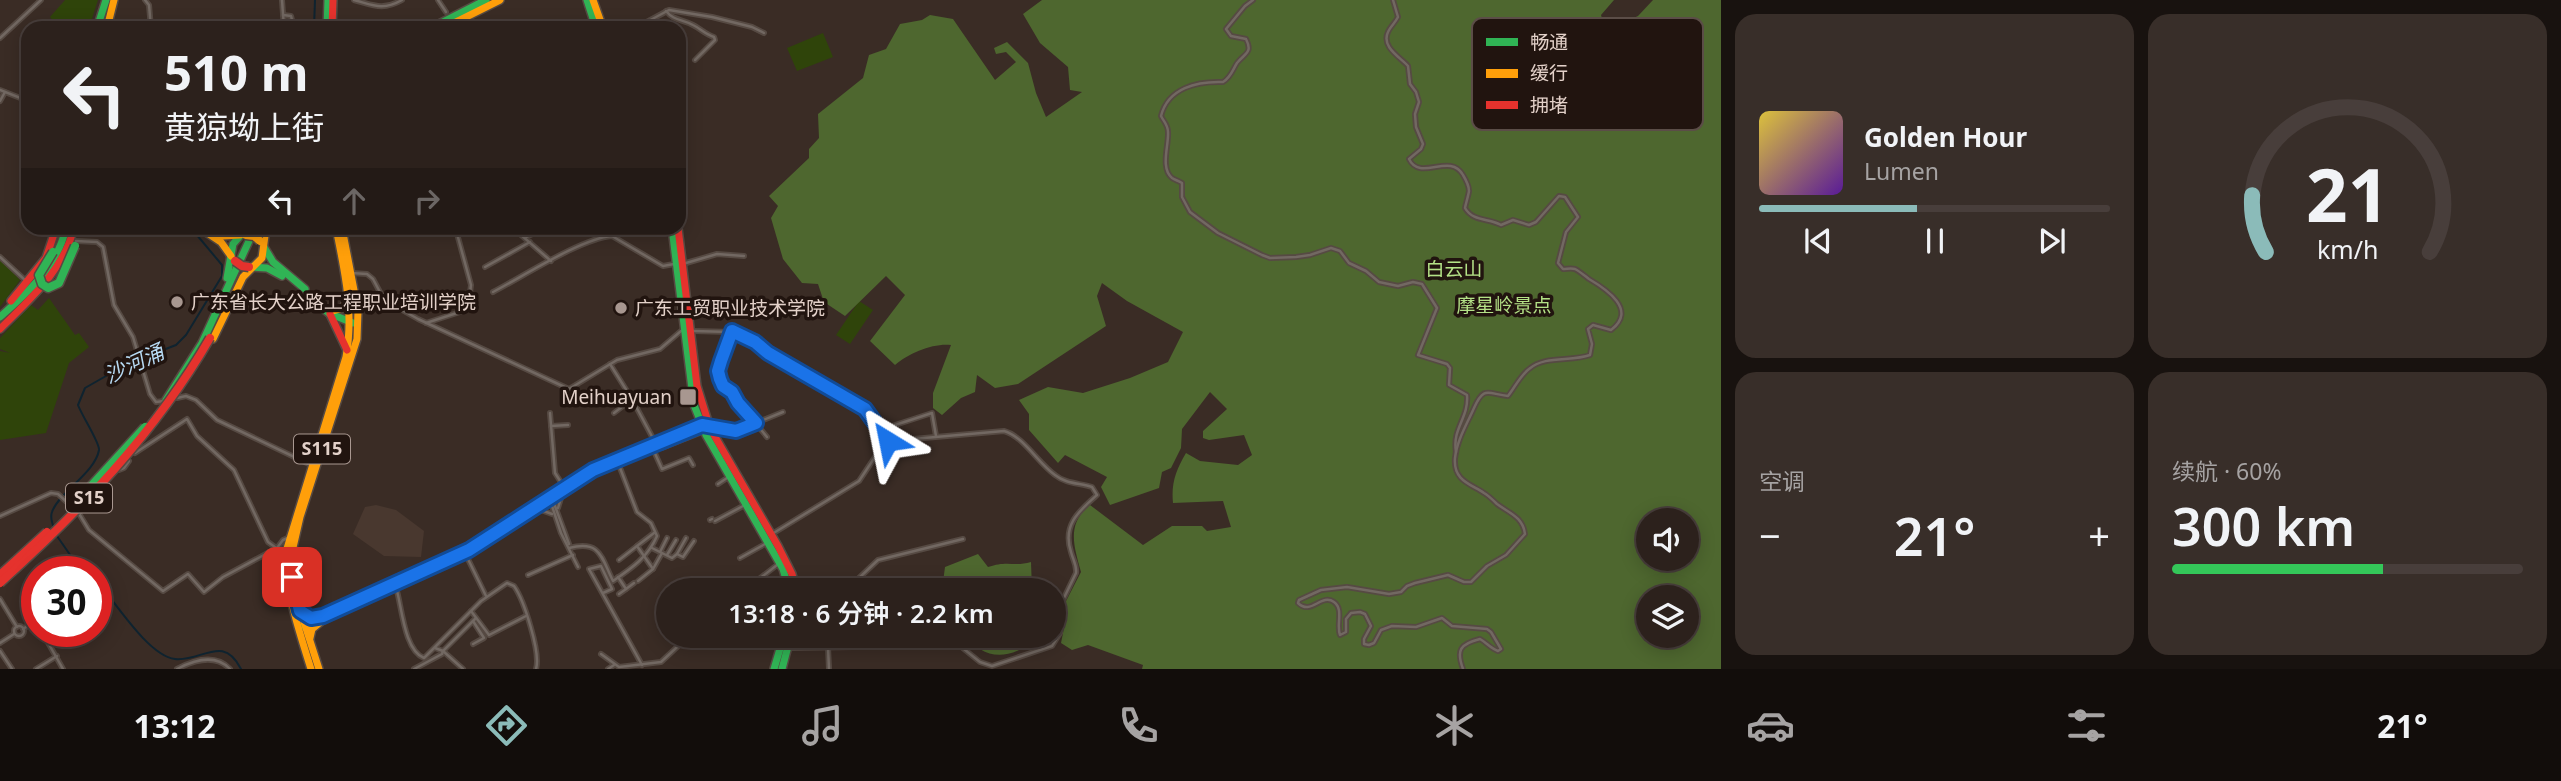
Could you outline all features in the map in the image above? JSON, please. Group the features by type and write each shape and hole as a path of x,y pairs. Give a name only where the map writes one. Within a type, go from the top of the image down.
{"main road":[{"path":"328,21 329,0"},
{"path":"446,21 486,0"},
{"path":"458,21 500,0"},
{"path":"100,21 107,1"},
{"path":"107,1 107,21"},
{"path":"591,3 596,21"},
{"path":"0,316 46,258 57,235"},
{"path":"0,316 47,271 59,235"},
{"path":"0,329 63,261 72,235"},
{"path":"39,288 54,284 64,275 78,247 75,235"},
{"path":"209,235 230,252"},
{"path":"218,235 242,266 273,269 332,312 354,322"},
{"path":"230,252 242,235"},
{"path":"167,402 226,281 230,252 242,235"},
{"path":"249,235 255,236 307,293"},
{"name":"S15","path":"207,337 252,235"},
{"name":"S15","path":"0,583 89,498 167,402 207,337 259,235"},
{"path":"167,402 201,363 241,281 255,267 264,247 263,235"},
{"name":"S115","path":"310,666 292,577 295,536 352,358 354,306 338,235"},
{"path":"343,235 354,306"},
{"path":"673,235 686,296 699,399 706,427 770,538 789,578"},
{"path":"678,235 692,397 730,477 770,538"},
{"path":"56,249 39,275 41,284 46,288 59,283 76,243"},
{"path":"332,312 346,306 350,291"},
{"path":"686,296 690,300 688,331 696,355 694,360"},
{"path":"332,312 348,350"},
{"name":"S115","path":"303,627 288,590 285,555 348,350 354,322"},
{"name":"S15","path":"0,575 85,494 167,402"},
{"path":"311,644 312,629 323,618 466,555 588,472 706,427"},
{"path":"318,669 303,627 458,556 547,501"},
{"path":"776,550 788,578"},
{"path":"300,608 308,617 323,618"},
{"path":"774,669 782,648"},
{"path":"782,669 784,648"},
{"path":"310,666 312,659 318,669"}],"street":[{"path":"0,38 41,0"},
{"path":"145,0 149,5 150,21"},
{"path":"282,0 283,21"},
{"path":"354,0 381,7 402,0"},
{"path":"438,0 446,12"},
{"path":"1253,0 1226,29 1231,36 1246,39 1249,47 1247,56 1237,63 1231,76 1223,82 1204,81 1191,85 1174,95 1163,108 1162,120 1167,126 1166,153 1171,178 1182,183 1182,197 1191,212 1218,233 1262,256 1296,257 1331,248 1340,251 1349,263 1380,282 1398,286 1413,282 1422,284 1437,308 1418,355 1447,364 1450,368 1449,385 1467,395 1468,406 1455,436 1455,462 1466,484 1513,513 1522,524 1525,534 1506,555 1487,566 1471,582 1448,575 1415,583 1401,592 1389,594 1352,587 1333,588 1312,594 1298,603 1302,607 1310,608 1321,601 1338,604 1340,635 1346,632 1346,619 1351,613 1365,614 1371,626 1364,639 1364,644 1368,645 1374,643 1381,630 1392,626 1416,627 1442,618 1452,626 1487,629 1501,649 1491,649 1480,639 1470,642 1462,647 1458,656 1463,669"},
{"path":"1393,0 1398,17 1388,32 1387,43 1408,66 1409,84 1416,92 1419,103 1415,114 1416,127 1423,144 1409,159 1411,164 1419,168 1450,164 1460,170 1468,183 1469,193 1465,208 1468,213 1481,220 1494,221 1501,225 1513,220 1529,225 1536,222 1553,201 1559,196 1565,197 1578,217 1566,232 1558,263 1563,269 1575,270 1605,289 1620,307 1619,321 1611,330 1593,325 1588,328 1592,344 1590,355 1583,358 1541,361 1530,367 1508,396 1491,391 1483,393 1462,431 1456,452"},
{"path":"648,21 669,9 752,27 764,33"},
{"path":"666,11 678,21"},
{"path":"283,15 291,16 292,21"},
{"path":"686,23 714,37 715,40 695,60"},
{"path":"0,90 21,98"},
{"path":"0,101 5,92"},
{"path":"426,323 460,312 470,293 471,285 457,235"},
{"path":"521,235 551,261"},
{"path":"525,238 531,235"},
{"path":"493,292 593,240 612,236 663,266 717,254 744,256"},
{"path":"76,243 97,242 103,247 118,314 133,337 150,394 156,402 186,396 196,400 217,420 311,465"},
{"path":"485,267 530,242"},
{"path":"0,257 27,282"},
{"path":"351,273 367,274 390,303 426,323 569,389 617,360 660,349 678,331 732,331 755,342 768,353 865,409 888,441"},
{"path":"732,331 718,371 720,379 767,437"},
{"path":"610,364 632,399 662,469 689,458 693,465"},
{"path":"614,413 632,399"},
{"path":"550,412 555,475 567,487 558,511 569,548"},
{"path":"706,427 736,431 783,412"},
{"path":"892,426 932,413 936,436"},
{"path":"78,512 112,474 124,468 134,453 187,419 197,436 234,470 268,542 285,555"},
{"path":"551,426 568,425"},
{"path":"740,558 859,481 888,441 995,430 1017,437 1032,455 1057,477 1091,486 1097,495 1076,513 1070,529 1070,548 1077,570 1066,593"},
{"path":"569,548 592,545 600,552 613,581 652,548 657,536 651,523 637,512 617,461"},
{"path":"718,484 730,477"},
{"path":"0,516 47,495 58,494 78,512 89,530 163,591 188,574 204,592 223,577 277,548 289,537"},
{"path":"547,501 558,511"},
{"path":"547,501 578,567"},
{"path":"712,520 746,504"},
{"path":"532,512 546,511 555,517"},
{"path":"618,560 654,533"},
{"path":"638,580 653,569 667,538"},
{"path":"652,548 672,558 686,538"},
{"path":"859,578 878,560 963,539"},
{"path":"667,555 676,540"},
{"path":"677,554 683,557 694,541"},
{"path":"637,546 653,569"},
{"path":"466,555 486,596"},
{"path":"528,575 573,555"},
{"path":"761,578 780,563"},
{"path":"603,593 611,589 601,566 589,569 642,665"},
{"path":"618,578 626,589"},
{"path":"396,587 412,648 424,658 486,596 507,583 510,584 517,590 526,616 538,663 537,669"},
{"path":"619,594 634,583"},
{"path":"0,599 17,627 21,628"},
{"path":"471,611 484,638 473,644"},
{"path":"474,620 489,635 526,616"},
{"path":"414,669 442,654 474,620"},
{"path":"0,643 14,634 17,627"},
{"path":"14,634 21,635"},
{"path":"51,647 63,669"},
{"path":"435,648 443,650 463,669"},
{"path":"601,654 619,667 661,662 676,648"},
{"path":"828,648 829,669"},
{"path":"963,648 980,662 992,666 1048,648"},
{"path":"0,650 12,669"},
{"path":"36,669 57,656"},
{"path":"177,669 193,662 212,660 220,661 230,669"},
{"path":"608,669 614,665"}],"shaded area":[{"path":"376,505 396,510 424,531 421,557 384,556 353,534 365,507"}],"green space":[{"path":"65,0 98,0 91,21 53,21 50,17"},
{"name":"白云山","path":"1042,0 1614,0 1601,15 1602,18 1472,18 1472,130 1703,130 1703,18 1634,18 1653,0 1721,0 1721,669 1142,669 1143,665 1088,645 1072,650 1066,646 1066,601 1081,572 1074,536 1077,520 1082,512 1090,505 1143,545 1172,526 1202,526 1207,531 1231,527 1223,501 1173,503 1175,477 1186,453 1200,461 1238,465 1252,455 1244,435 1209,440 1203,438 1203,431 1227,409 1210,392 1182,429 1181,448 1171,468 1162,472 1159,488 1110,505 1101,487 1107,477 1065,455 1058,463 1029,430 1029,414 1019,400 1048,387 1083,393 1130,378 1168,362 1183,332 1127,301 1102,283 1097,296 1106,326 1018,384 995,388 977,375 975,392 961,398 942,415 933,408 933,393 951,345 922,350 895,365 870,341 905,295 886,276 845,316 824,302 818,284 802,283 783,259 771,218 778,206 769,196 809,158 809,149 819,138 818,114 863,78 869,55 886,49 900,24 922,20 930,15 953,19 995,80 1016,62 1006,52 996,54 994,48 1007,42 1028,63 1046,117 1082,92 1070,90 1068,67 1040,43 1023,14"},
{"path":"823,33 833,57 797,71 787,48"},
{"path":"0,259 20,280 0,307"},
{"path":"49,298 75,335 79,333 89,347 69,363 46,433 0,440 0,351 10,353 0,349 0,338 31,305 38,310"},
{"path":"859,301 873,310 850,344 836,335"},
{"path":"978,554 988,567 1031,562 1032,578 944,578 945,567"},
{"path":"978,648 1019,648 1002,655"}],"waterway":[{"name":"沙河涌","path":"314,21 315,0"},
{"name":"沙河涌","path":"54,528 51,516 56,505 91,467 99,450 78,405 85,388 127,364 176,345 186,335 222,276 222,265 197,235"},
{"name":"沙河涌","path":"57,536 71,556"},
{"name":"沙河涌","path":"112,600 143,638 165,656 185,659 219,651 234,658 241,669"}],"tunnel":[{"path":"303,292 309,297"}],"traffic: fast":[{"path":"99,21 106,0"},
{"path":"327,21 328,0"},
{"path":"445,21 486,0"},
{"path":"587,0 594,21"},
{"path":"0,317 41,277 56,255 64,235"},
{"path":"227,278 233,244 241,235"},
{"path":"166,400 202,343 252,235"},
{"path":"673,235 694,405 706,435 783,569 786,578"},
{"path":"53,252 39,275 42,284 48,288 59,283 75,246"},
{"path":"264,247 273,262 305,289"},
{"path":"252,267 267,268 282,276"},
{"path":"309,297 330,314"},
{"path":"331,314 353,323"},
{"path":"303,626 466,552 588,472 703,425"},
{"path":"71,508 145,427"},
{"path":"661,446 704,429"},
{"path":"302,613 311,618 323,616"},
{"path":"774,669 780,648"},
{"path":"782,669 788,648"}],"traffic: slow":[{"path":"109,21 114,0"},
{"path":"458,21 500,0"},
{"path":"593,0 600,21"},
{"path":"210,235 221,242 231,256"},
{"path":"221,235 240,235"},
{"path":"246,235 254,236 260,241"},
{"path":"213,339 243,277 262,258 265,235"},
{"path":"311,669 291,599 285,555 346,357 349,308 337,235"},
{"path":"319,669 296,597 292,577 292,552 300,517 357,339 358,311 343,235"},
{"path":"333,311 343,308 349,296"},
{"path":"310,638 312,629 323,620"}],"traffic: jam":[{"path":"332,21 333,0"},
{"path":"11,301 46,258 54,235"},
{"path":"0,329 54,271 72,235"},
{"path":"679,235 697,386 710,428 778,546 793,578"},
{"path":"235,261 249,267"},
{"path":"330,314 347,350"},
{"path":"0,583 115,469 189,373 210,338"},
{"path":"0,575 47,532"}],"place":[{"name":"广东省长大公路工程职业培训学院","path":"177,302"},
{"name":"广东工贸职业技术学院","path":"621,308"},
{"name":"Meihuayuan","path":"688,397"}],"route":[{"path":"292,577 300,611 311,618 323,616 469,550 593,470 702,425 736,431 753,426 756,423 732,392 723,386 718,371 732,331 755,342 768,353 865,409 888,441"}],"park label":[{"name":"摩星岭景点","path":"1504,305"}]}
